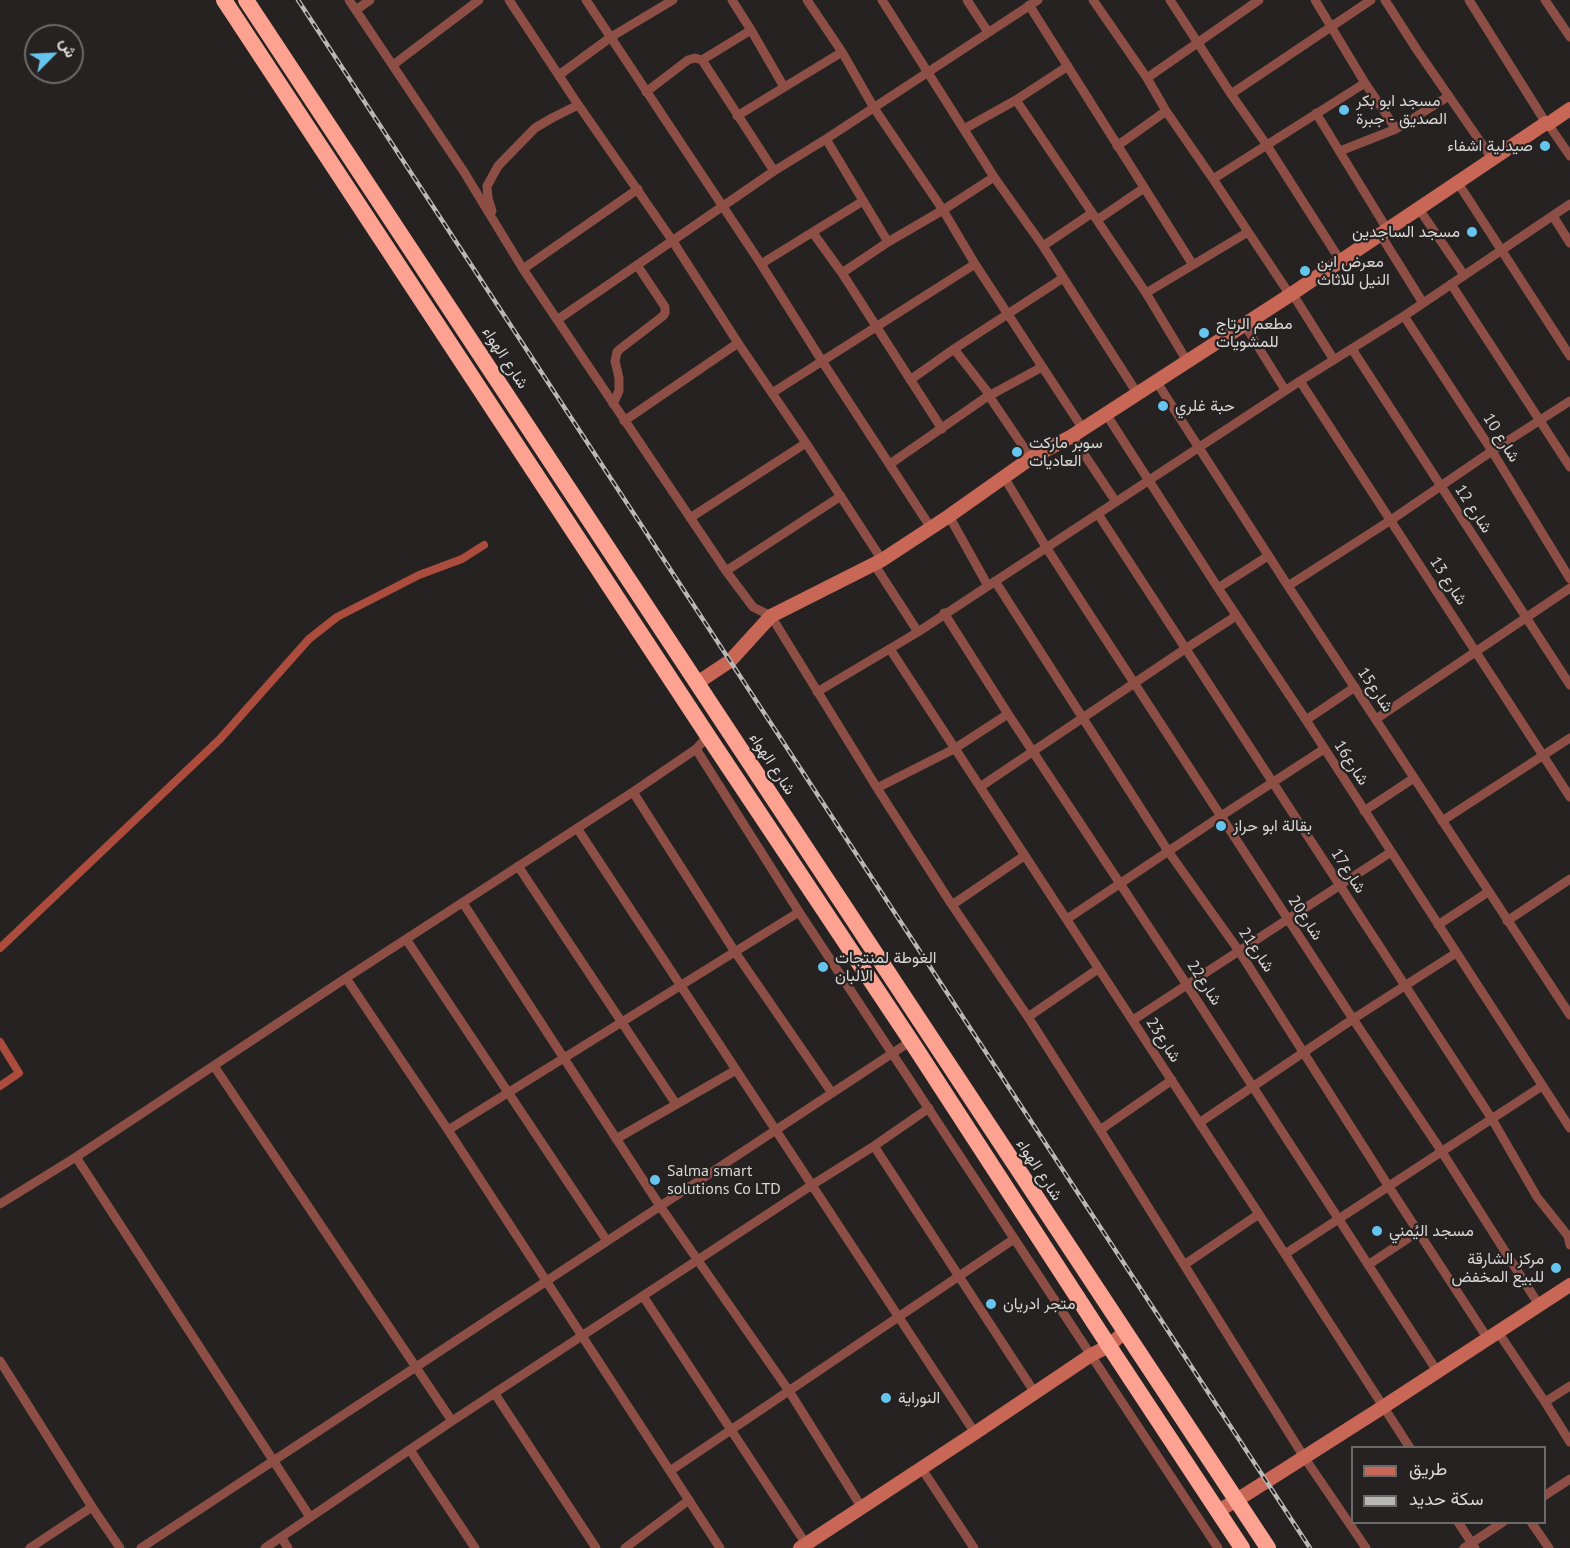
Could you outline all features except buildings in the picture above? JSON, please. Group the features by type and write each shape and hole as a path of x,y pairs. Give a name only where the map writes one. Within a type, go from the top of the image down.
{"highway":[{"path":"224,0 911,1041 1242,1548"},
{"name":"شارع الهواء","path":"246,0 1268,1548"}],"street":[{"path":"349,0 458,162 523,269 726,571 753,607 771,616 877,788 1100,1130 1304,1457 1366,1548"},
{"path":"356,10 370,0"},
{"path":"393,65 479,0"},
{"path":"509,0 578,105 638,189 841,496 918,632"},
{"path":"586,0 761,264 931,528"},
{"path":"559,75 662,3 673,0"},
{"path":"732,0 784,87"},
{"path":"807,0 842,52 874,108 943,210 1042,367 1116,502"},
{"path":"882,0 994,177 1043,246 1137,393"},
{"path":"966,0 988,32"},
{"path":"1094,0 1334,360"},
{"path":"1170,0 1340,260"},
{"path":"1147,78 1258,0"},
{"path":"1315,0 1396,129"},
{"path":"1231,94 1371,0"},
{"path":"1385,0 1493,160"},
{"path":"1545,0 1570,37"},
{"path":"1473,1 1547,123 1570,156"},
{"path":"557,320 774,171 1033,3 1068,66 1193,265"},
{"path":"702,60 751,30"},
{"path":"737,116 842,52"},
{"path":"646,92 688,60 695,58 702,60 774,171"},
{"path":"964,129 1016,100 1068,66"},
{"path":"1213,179 1365,83"},
{"path":"1340,152 1396,129 1449,96"},
{"path":"1016,100 1146,293 1187,361"},
{"path":"494,221 487,186 498,166 535,128 578,105"},
{"path":"697,683 730,661 771,616 878,562 949,516 1031,458 1106,414 1570,109"},
{"path":"1118,146 1166,111"},
{"path":"1316,113 1423,303"},
{"path":"826,139 888,242"},
{"path":"842,273 994,177"},
{"path":"1458,183 1570,356"},
{"path":"1043,246 1144,188"},
{"path":"523,269 638,189"},
{"path":"761,264 863,201"},
{"path":"817,692 918,632 1285,390 1404,316 1570,204"},
{"path":"1419,208 1464,275"},
{"path":"1552,216 1570,243"},
{"path":"1146,293 1248,232"},
{"path":"813,233 842,273 942,429"},
{"path":"772,393 975,264"},
{"path":"613,404 619,391 615,361 617,352 665,313 665,308 637,265"},
{"path":"910,380 1063,278"},
{"path":"1451,284 1570,467"},
{"name":"شارع 10","path":"1404,316 1492,451 1570,579"},
{"path":"1244,324 1285,390"},
{"path":"624,421 738,342"},
{"path":"954,349 989,394 1031,458"},
{"name":"شارع 12","path":"1352,349 1570,685"},
{"path":"890,464 989,396 1042,367"},
{"name":"شارع15","path":"1156,381 1268,556 1570,1015"},
{"name":"شارع 13","path":"1300,381 1570,797"},
{"path":"1288,586 1570,401"},
{"name":"شارع16","path":"1106,414 1542,1086 1566,1115 1570,1128"},
{"path":"690,518 806,443"},
{"name":"شارع20","path":"1004,477 1134,684 1442,1152 1539,1305"},
{"path":"726,571 841,496"},
{"name":"شارع17","path":"1098,514 1492,1119 1537,1197 1568,1236 1570,1245"},
{"name":"شارع21","path":"949,516 991,584 1083,719 1168,851 1239,951 1419,1231 1493,1335 1545,1402 1570,1442"},
{"path":"1218,588 1268,556"},
{"path":"1376,719 1570,588"},
{"name":"شارع22","path":"944,613 1437,1371"},
{"path":"980,787 1236,616"},
{"name":"شارع23","path":"890,649 1409,1446"},
{"path":"1306,720 1354,687"},
{"path":"877,788 954,749 1008,714"},
{"path":"0,1204 76,1157 633,792 696,748 708,736"},
{"path":"1442,821 1570,738"},
{"path":"696,748 799,912 1218,1548"},
{"path":"1067,919 1324,749"},
{"path":"1364,811 1414,778"},
{"path":"633,792 735,952 832,1093"},
{"path":"577,828 975,1433"},
{"path":"1132,1020 1391,852"},
{"path":"952,905 1024,856"},
{"path":"518,866 676,1104"},
{"path":"1508,921 1570,879"},
{"path":"1438,925 1488,892"},
{"path":"463,903 660,1206 789,1391 862,1508"},
{"path":"448,1130 799,912"},
{"path":"406,939 607,1241"},
{"path":"1199,1123 1456,953"},
{"path":"1028,1017 1098,969"},
{"path":"346,978 448,1130 720,1548"},
{"path":"141,1548 911,1041"},
{"path":"214,1066 452,1421"},
{"path":"616,1139 736,1070"},
{"path":"1100,1130 1172,1080"},
{"path":"1285,1254 1542,1086"},
{"path":"265,1548 452,1421 929,1108"},
{"path":"874,1146 1035,1393"},
{"path":"76,1157 310,1517"},
{"path":"1184,1265 1259,1214"},
{"path":"1368,1265 1419,1231"},
{"path":"670,1471 1014,1239"},
{"path":"1218,1511 1570,1285"},
{"path":"643,1296 731,1430 803,1546 1091,1355 1109,1346 1124,1332"},
{"path":"0,1361 120,1548"},
{"path":"0,1380 9,1375"},
{"path":"1545,1402 1570,1386"},
{"path":"495,1394 596,1548"},
{"path":"410,1450 476,1548"},
{"path":"922,1469 974,1548"},
{"path":"1546,1495 1570,1479"},
{"path":"625,1548 689,1500"},
{"path":"30,1548 92,1507"},
{"path":"1459,1524 1470,1546 1500,1524"},
{"path":"1532,1524 1549,1548"},
{"path":"281,1537 288,1548"}],"waterway":[{"path":"0,948 220,739 309,639 337,617 419,575 462,559 484,545"},
{"path":"0,1042 19,1073 0,1086"}],"railway":[{"path":"298,0 1310,1548"}],"place":[{"name":"مسجد ابو بكر الصديق - جبرة","path":"1344,110"},
{"name":"صيدلية اشفاء","path":"1545,146"},
{"name":"مسجد الساجدين","path":"1472,232"},
{"name":"معرض ابن النيل للاثاث","path":"1305,271"},
{"name":"مطعم الرتاج للمشويات","path":"1204,333"},
{"name":"حبة غلري","path":"1163,406"},
{"name":"سوبر ماركت العاديات","path":"1017,452"},
{"name":"بقالة ابو حراز","path":"1221,826"},
{"name":"الغوطة لمنتجات الالبان","path":"823,967"},
{"name":"Salma smart solutions Co LTD","path":"655,1180"},
{"name":"مسجد اليُمني","path":"1377,1231"},
{"name":"مركز الشارقة للبيع المخفض","path":"1556,1268"},
{"name":"متجر ادريان","path":"991,1304"},
{"name":"النوراية","path":"886,1398"}]}
